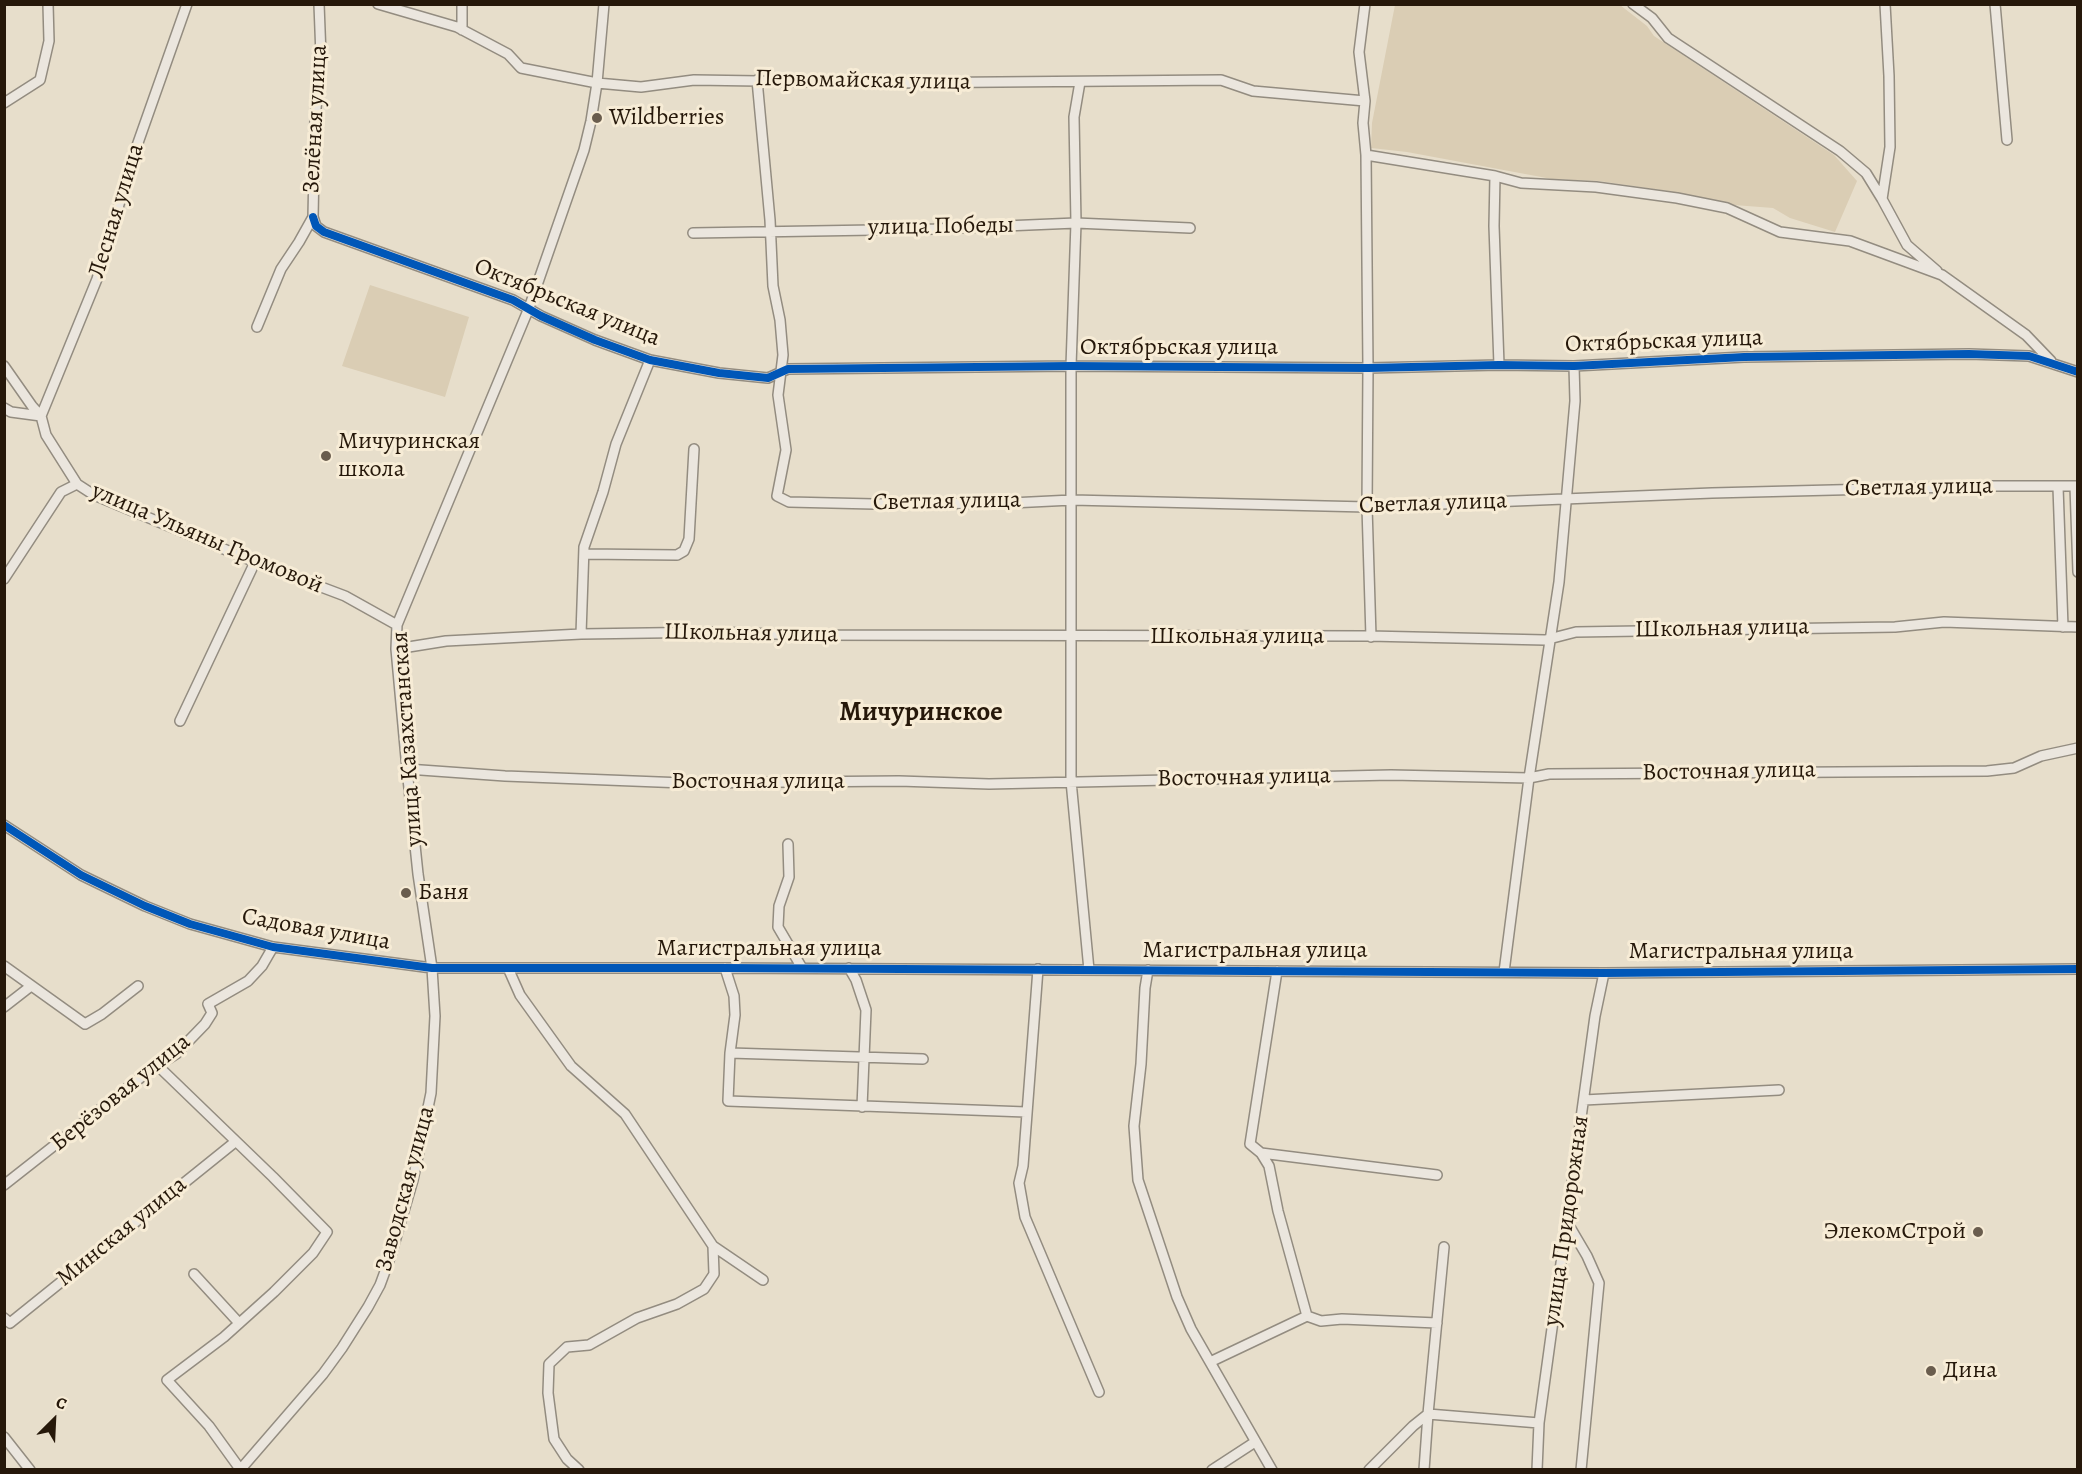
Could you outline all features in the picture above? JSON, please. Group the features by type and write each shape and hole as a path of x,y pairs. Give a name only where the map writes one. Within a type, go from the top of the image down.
{"street":[{"path":"4,103 39,80 49,42 48,4"},
{"name":"Лесная улица","path":"41,416 97,279 133,158 187,4"},
{"name":"Зелёная улица","path":"257,327 281,269 313,218 315,130 321,56 319,4"},
{"name":"Первомайская улица","path":"378,4 462,30 508,54 520,69 597,83 641,87 694,80 889,83 1221,80 1252,91 1365,101"},
{"path":"462,4 462,30"},
{"name":"улица Казахстанская","path":"432,968 419,883 407,769 396,649 397,625 529,308 584,150 597,83 604,4"},
{"path":"1365,4 1359,52 1365,101 1367,507 1371,637"},
{"path":"1633,4 1652,18 1668,38 1840,151 1866,173 1906,245 1942,275 2026,335 2054,364"},
{"path":"1882,199 1890,147 1885,4"},
{"path":"1995,4 2007,140"},
{"path":"757,80 771,230 773,286 780,320 783,355 782,372"},
{"path":"1080,82 1074,117 1076,223 1071,366 1071,781 1089,970"},
{"path":"1366,155 1495,176 1521,183 1596,187 1677,198 1726,208 1780,232 1850,241 1942,275"},
{"path":"1495,176 1494,226 1499,365"},
{"name":"Октябрьская улица","path":"313,218 316,226 324,232 513,300 595,340 650,360 719,373 768,378 788,369 1071,366 1368,368 1574,366 1744,357 1969,354 2030,356 2078,372"},
{"name":"улица Победы","path":"693,233 934,229 1076,223 1190,228"},
{"path":"581,634 584,547 603,492 616,444 650,360"},
{"name":"улица Ульяны Громовой","path":"4,366 41,416 46,435 77,484 94,495 255,562 345,596 397,625"},
{"path":"1504,972 1529,778 1551,638 1567,499 1575,401 1574,366"},
{"name":"Светлая улица","path":"782,372 778,395 786,450 777,496 789,502 874,504 1072,500 1367,507 1712,493 2076,486"},
{"path":"4,408 11,412 41,416"},
{"path":"584,554 677,555 684,551 689,538 694,449"},
{"path":"5,578 62,492 77,484"},
{"path":"2076,486 2078,572"},
{"path":"2058,487 2063,627"},
{"path":"180,721 255,562"},
{"name":"Школьная улица","path":"396,649 446,641 581,634 716,632 805,635 1371,637 1545,640 1576,632 1895,627 1944,622 2078,627"},
{"name":"Восточная улица","path":"407,769 505,776 684,783 989,784 1368,775 1529,778 1549,774 1987,771 2014,768 2041,756 2078,748"},
{"name":"Садовая улица","path":"4,825 81,875 124,897 190,924 273,947 432,968"},
{"path":"788,844 789,877 779,906 778,927 801,968"},
{"name":"Берёзовая улица","path":"4,1185 157,1065 176,1054 205,1024 212,1013 208,1004 248,981 262,966 273,947"},
{"path":"4,966 86,1024 138,986"},
{"name":"Магистральная улица","path":"432,968 1604,973 2078,969"},
{"name":"Заводская улица","path":"240,1469 323,1374 342,1348 368,1307 391,1255 413,1180 431,1093 435,1016 432,968"},
{"path":"508,968 520,995 571,1066 625,1114 714,1246 763,1280"},
{"path":"725,968 734,996 735,1016 730,1053 728,1101 1026,1112"},
{"path":"849,968 856,980 866,1010 862,1107"},
{"path":"1038,969 1023,1166 1019,1183 1025,1216 1099,1392"},
{"path":"1148,970 1134,1126 1138,1180 1177,1297 1191,1329 1272,1470"},
{"path":"1277,971 1250,1144 1261,1153 1269,1166 1278,1211 1306,1316"},
{"name":"улица Придорожная","path":"1537,1470 1539,1424 1595,1016 1604,973"},
{"path":"4,1006 31,986"},
{"path":"730,1053 923,1059"},
{"path":"157,1065 327,1232 313,1253 274,1292 168,1380 209,1426 240,1469"},
{"path":"1584,1100 1779,1090"},
{"name":"Минская улица","path":"7,1320 235,1142"},
{"path":"1261,1153 1437,1175"},
{"path":"1567,1222 1587,1256 1599,1283 1581,1470"},
{"path":"579,1470 567,1459 554,1439 548,1393 549,1364 567,1347 588,1345 637,1318 677,1304 704,1289 714,1274 714,1246"},
{"path":"1424,1470 1444,1246"},
{"path":"194,1274 239,1323"},
{"path":"1210,1362 1306,1316 1321,1321 1342,1319 1437,1323"},
{"path":"1369,1470 1428,1414 1539,1424"},
{"path":"4,1437 30,1470"},
{"path":"1212,1470 1255,1442"}],"shaded area":[{"path":"1395,5 1620,5 1647,26 1654,36 1834,155 1857,181 1835,232 1790,218 1773,208 1734,205 1668,191 1599,181 1552,179 1407,152 1371,148 1372,123"},
{"path":"370,285 469,317 445,397 342,366"}],"cycle path":[{"path":"313,217 316,226 324,232 513,300 541,316 595,340 650,360 719,373 768,378 788,369 1071,366 1368,368 1574,366 1744,357 1969,354 2029,356 2078,372"},
{"path":"4,825 81,875 145,906 190,924 273,947 432,968 1604,973 2078,969"}],"place":[{"name":"Wildberries","path":"597,118"},
{"name":"Мичуринская школа","path":"326,456"},
{"name":"Баня","path":"406,893"},
{"name":"ЭлекомСтрой","path":"1978,1232"},
{"name":"Дина","path":"1931,1371"}],"district":[{"name":"Мичуринское","path":"921,713"}]}
